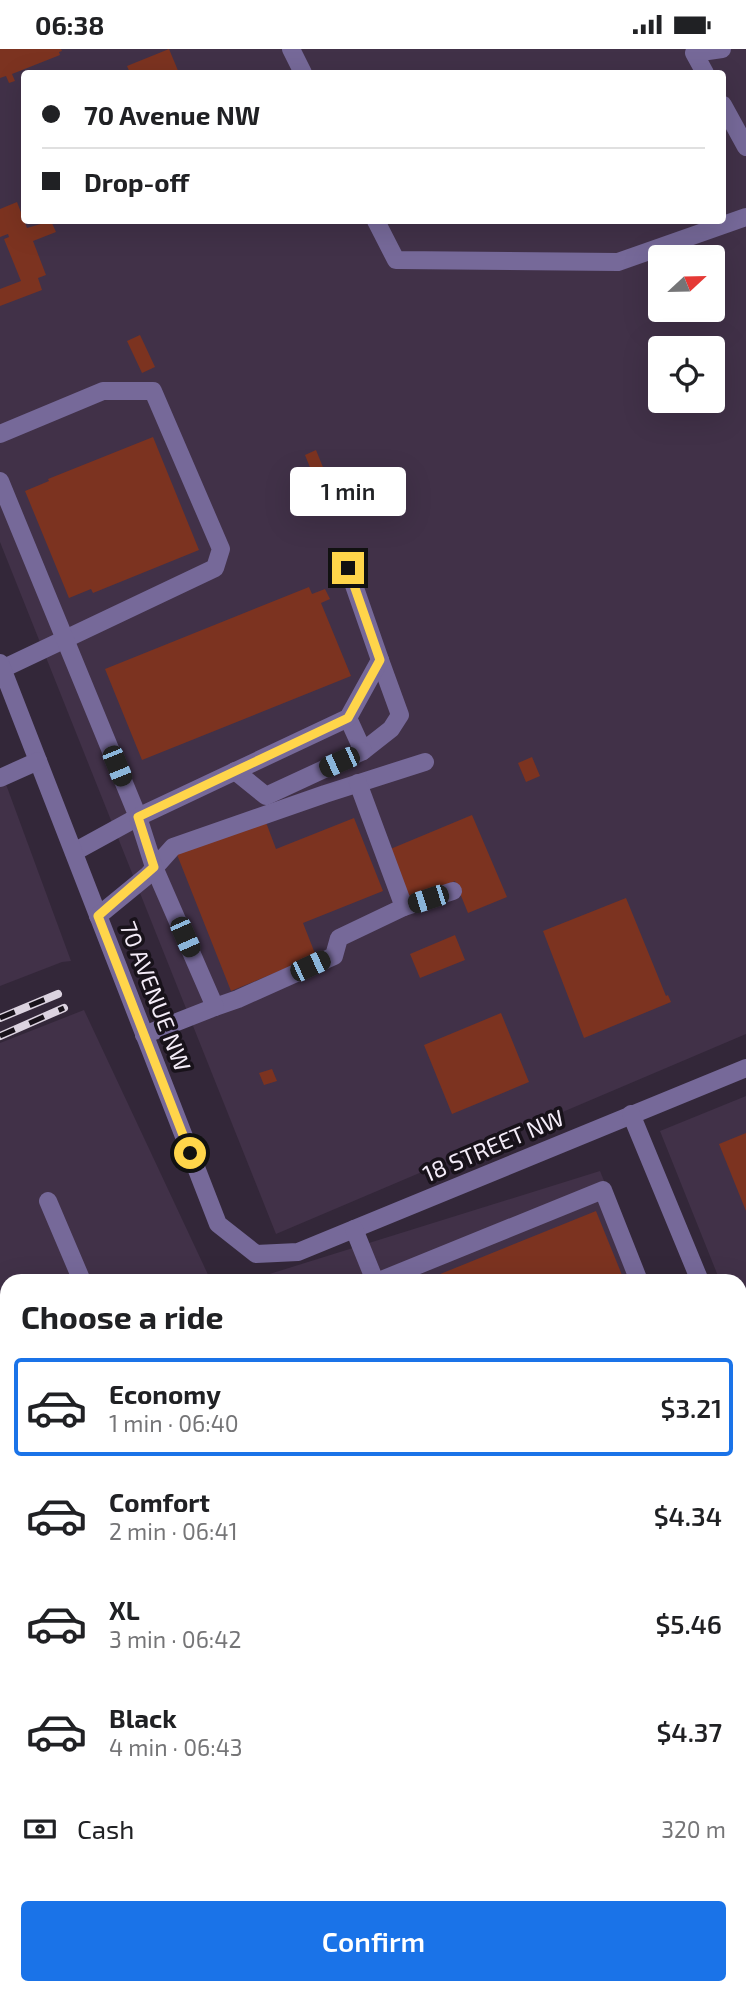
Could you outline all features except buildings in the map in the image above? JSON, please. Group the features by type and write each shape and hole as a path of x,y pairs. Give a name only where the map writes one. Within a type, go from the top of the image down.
{"street":[{"path":"291,49 302,70"},
{"path":"703,70 694,53 722,49"},
{"path":"726,110 746,147"},
{"path":"378,224 396,260 618,262 746,217"},
{"path":"0,434 103,391 153,391 221,549 215,568 1,666"},
{"path":"0,481 138,817 154,867 215,1007"},
{"path":"235,771 266,796 363,751 391,729 400,715 348,568"},
{"path":"74,852 138,817 348,718 380,660"},
{"name":"70 AVENUE NW","path":"1,666 218,1224 256,1254"},
{"path":"348,718 363,751"},
{"path":"0,778 38,761"},
{"path":"98,916 173,847 425,762"},
{"path":"358,783 404,907"},
{"path":"145,1035 238,999 334,955 339,938 404,907 453,891"},
{"name":"18 STREET NW","path":"256,1254 298,1252 746,1068"},
{"path":"631,1114 692,1274"},
{"path":"388,1274 603,1190 636,1274"},
{"path":"48,1201 79,1274"},
{"path":"354,1229 373,1274"}],"shaded area":[{"path":"0,49 746,49 746,1034 276,1234 0,542"},
{"path":"0,768 71,961 0,986"},
{"path":"84,1010 208,1274 0,1274 0,1043"},
{"path":"746,1096 746,1274 717,1274 660,1131"},
{"path":"600,1171 642,1274 269,1274"}],"railway":[{"path":"0,1018 58,994"},
{"path":"0,1036 64,1008"}],"route":[{"path":"190,1153 98,916 154,867 138,817 348,718 380,660 348,568"}]}
